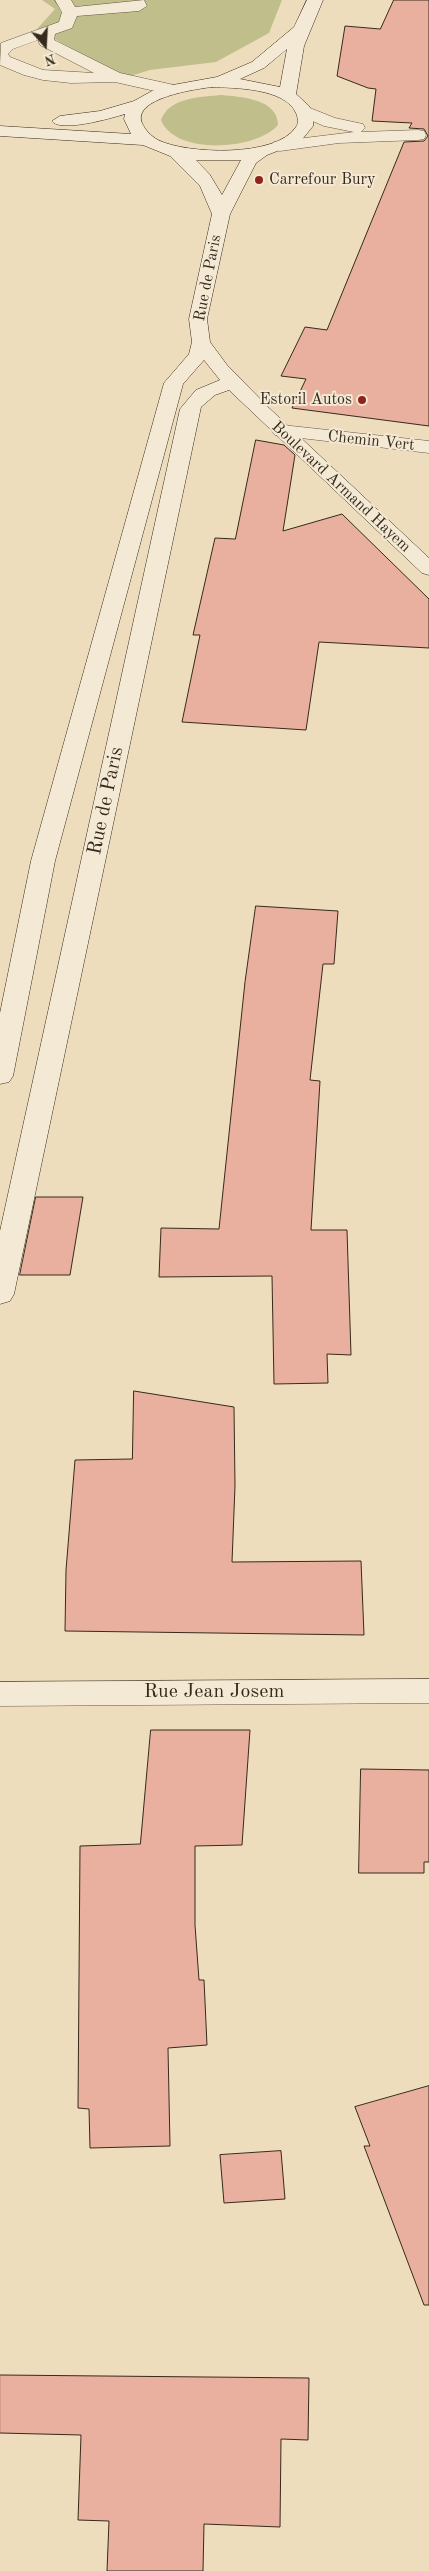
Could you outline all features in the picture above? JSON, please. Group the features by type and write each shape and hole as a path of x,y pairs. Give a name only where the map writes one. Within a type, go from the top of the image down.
{"main road":[{"path":"115,77 70,80 39,76 2,60 0,53 7,46 66,25 67,6 139,6 136,0"},
{"path":"288,96 288,83 299,31 315,0"},
{"path":"52,29 46,36 46,42 115,77 168,90"},
{"path":"147,140 137,131 132,123 133,114 139,105 151,96 168,90 229,78 258,65 299,31"},
{"path":"212,82 254,85 288,96 305,111 322,120 345,126 423,136"},
{"path":"0,119 66,121 101,116 139,105"},
{"path":"280,146 295,137 304,128 307,119 305,111"},
{"path":"0,131 147,140 175,151 217,156 260,152 280,146 347,137 423,136"},
{"name":"Rue de Paris","path":"175,151 207,180 221,214"},
{"name":"Rue de Paris","path":"0,1076 42,862 160,429 174,383 198,355 201,342 198,319 221,214 249,160 260,152"},
{"name":"Rue de Paris","path":"0,1294 190,409 195,400 207,390 233,382 201,342"},
{"name":"Boulevard Armand Hayem","path":"233,382 282,431 429,569"},
{"name":"Chemin Vert","path":"282,431 429,447"},
{"name":"Rue Jean Josem","path":"0,1694 429,1691"}],"shaded area":[{"path":"42,0 282,0 269,33 216,62 150,70 124,78 37,29 55,9"},
{"path":"222,95 258,101 266,105 276,116 278,125 268,133 253,140 217,145 199,144 182,139 169,132 161,120 165,112 178,103 196,98"}],"building":[{"path":"394,0 429,0 429,426 292,408 306,379 281,376 305,327 327,330 404,142 424,141 428,136 424,129 409,128 412,123 372,121 376,89 368,88 337,76 345,26 380,29"},
{"path":"256,440 284,445 295,455 283,531 342,514 429,599 429,648 319,642 306,730 182,722 200,635 193,635 215,538 235,539"},
{"path":"256,906 338,911 334,964 323,964 310,1080 320,1081 311,1230 347,1230 351,1355 327,1354 328,1383 274,1384 272,1276 159,1277 161,1228 219,1229 245,982"},
{"path":"36,1197 83,1197 70,1275 20,1275"},
{"path":"134,1391 234,1407 235,1486 232,1562 361,1561 364,1635 65,1631 66,1570 75,1460 132,1459"},
{"path":"151,1730 250,1730 242,1845 195,1846 195,1925 199,1980 204,1980 207,2045 168,2048 170,2146 90,2148 89,2109 78,2108 80,1846 140,1844"},
{"path":"361,1769 429,1770 429,1862 424,1862 424,1873 359,1873"},
{"path":"429,2086 429,2305 424,2305 364,2146 370,2146 355,2107"},
{"path":"281,2151 285,2199 224,2203 220,2155"},
{"path":"0,2375 309,2378 308,2440 281,2439 280,2527 204,2524 203,2571 107,2571 109,2521 78,2520 81,2435 0,2433"}],"place":[{"name":"Carrefour Bury","path":"259,180"},
{"name":"Estoril Autos","path":"362,400"}]}
